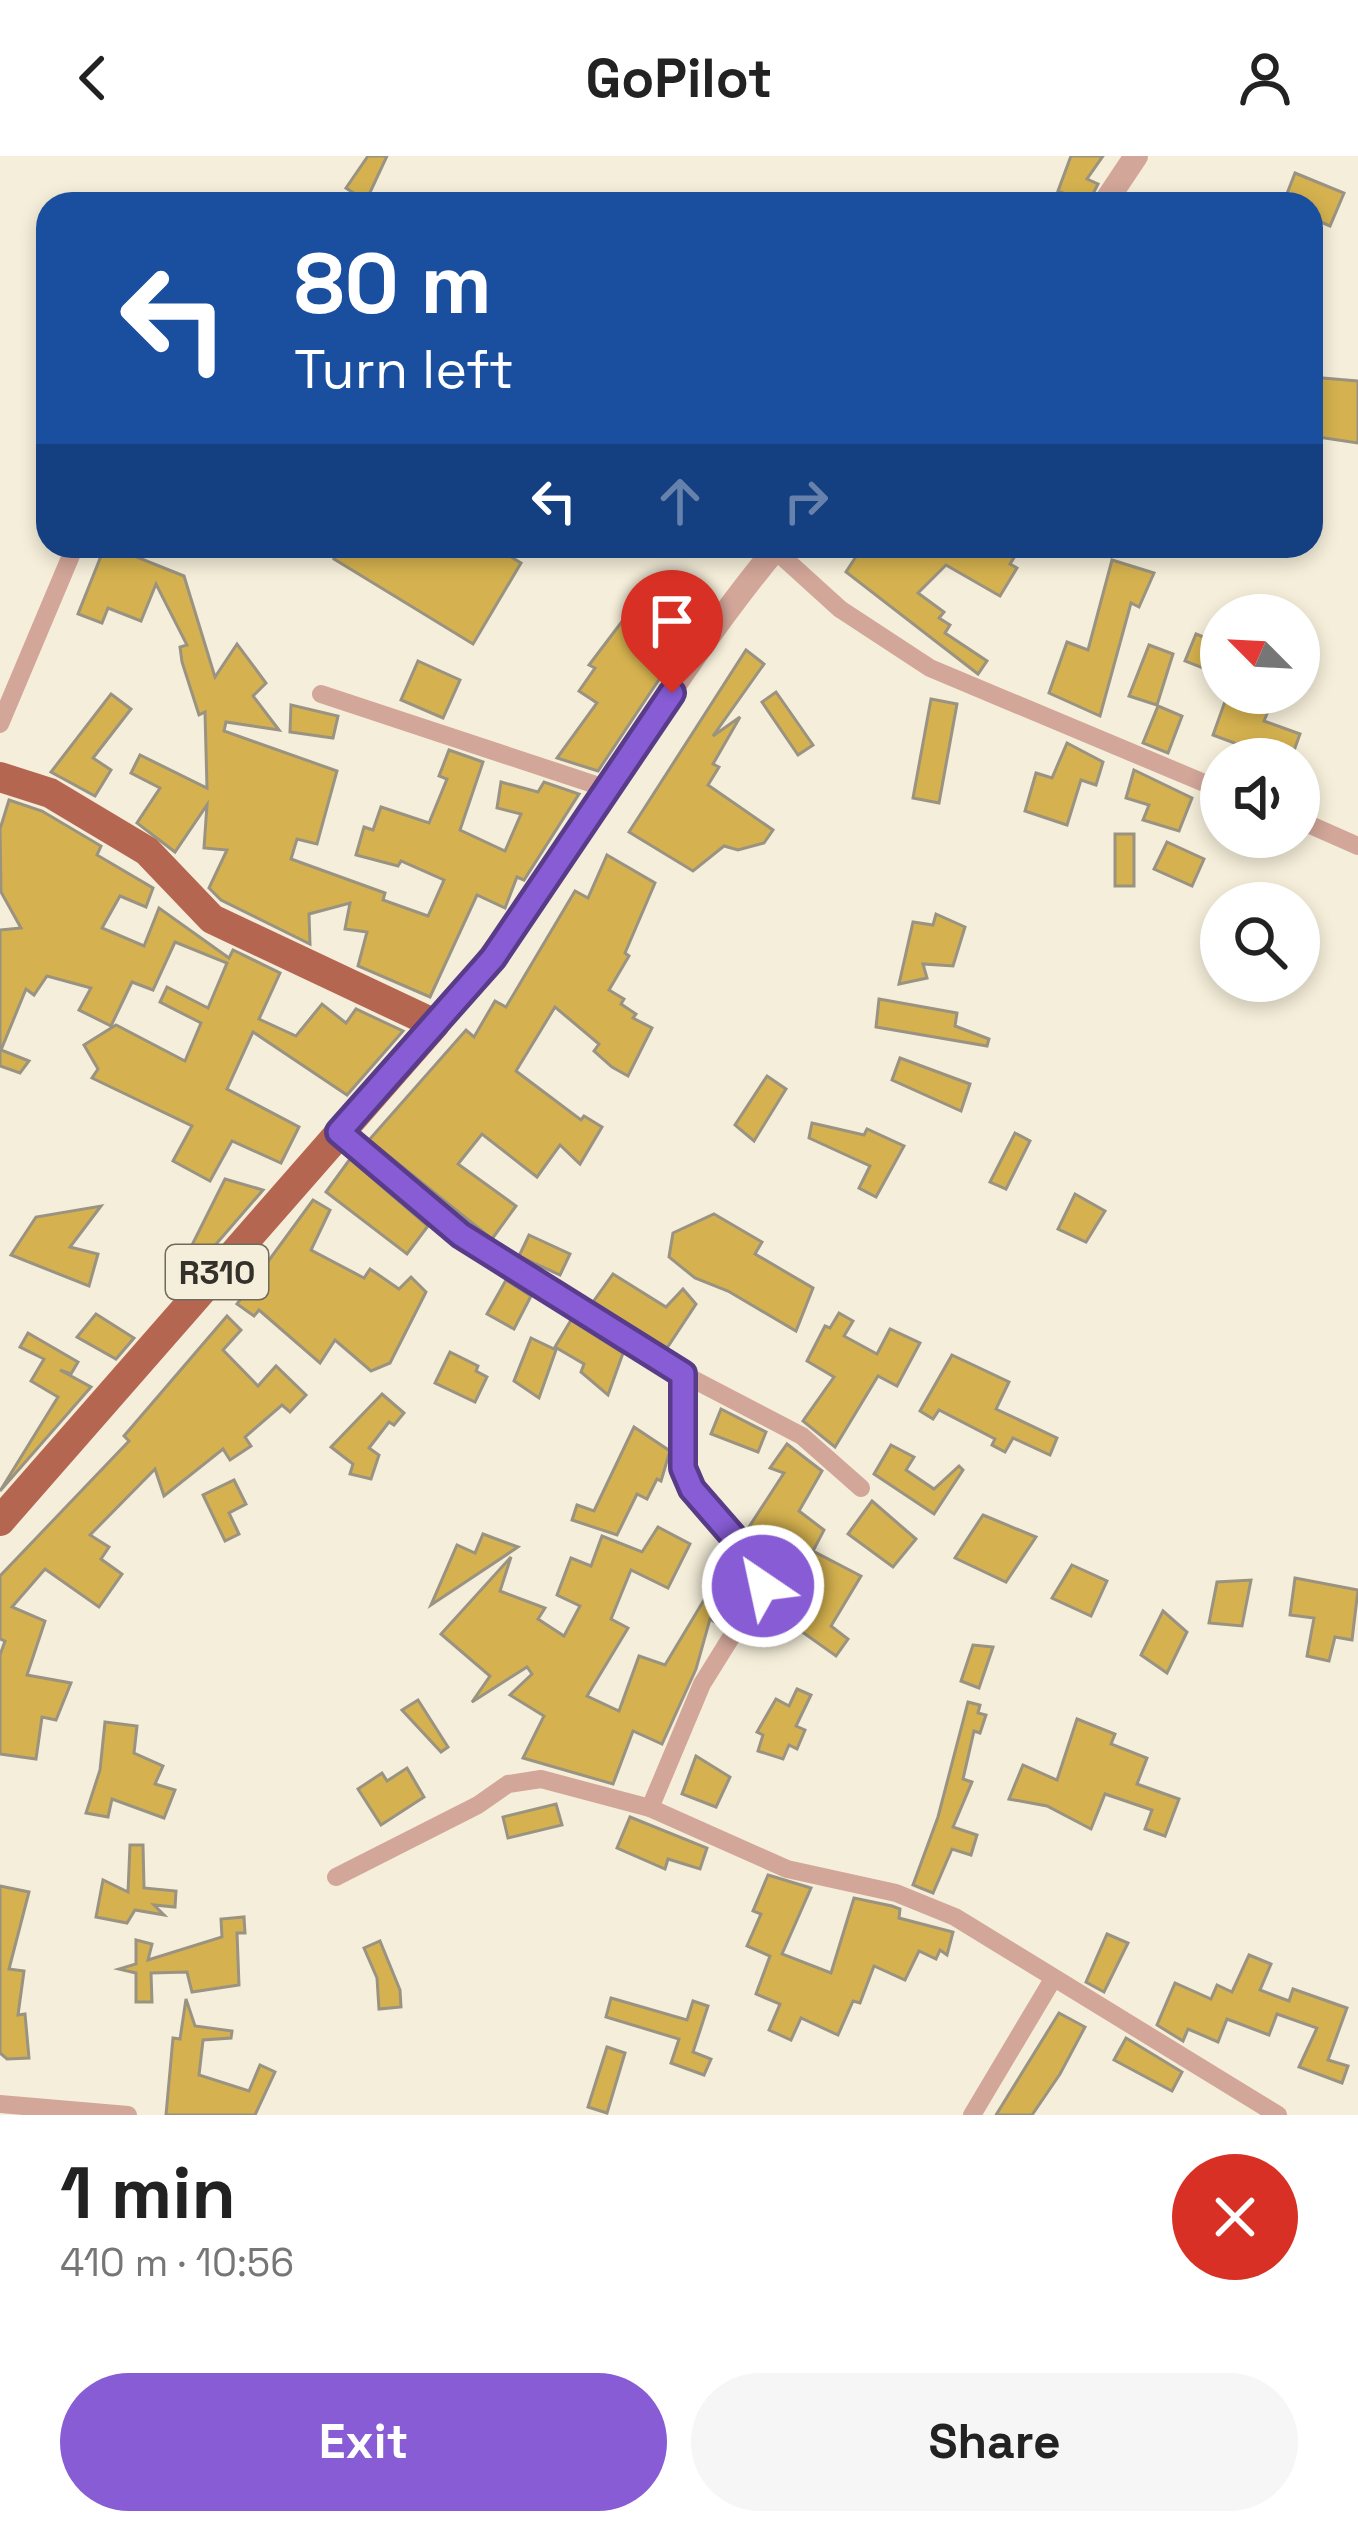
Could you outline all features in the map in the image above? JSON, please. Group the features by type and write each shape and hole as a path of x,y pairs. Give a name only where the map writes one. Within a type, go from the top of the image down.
{"main road":[{"path":"0,777 50,793 147,851 212,919 434,1024"},
{"name":"R310","path":"0,1522 434,1024"}],"street":[{"path":"1112,192 1136,156"},
{"path":"0,724 70,558"},
{"path":"434,1024 493,958 605,788 770,558"},
{"path":"787,558 840,609 930,668 1200,781"},
{"path":"321,694 605,788"},
{"path":"1320,829 1358,846"},
{"path":"339,1132 461,1235 683,1374 802,1436 861,1488"},
{"path":"650,1808 702,1684 763,1586 765,1573 692,1489 683,1468 683,1374"},
{"path":"336,1877 478,1805 508,1784 541,1779 650,1808 788,1869 896,1893 956,1917 1278,2115"},
{"path":"972,2115 1053,1979"},
{"path":"0,2104 128,2115"}],"building":[{"path":"368,156 387,156 370,192 346,188"},
{"path":"1071,156 1103,156 1087,179 1098,184 1094,192 1058,191"},
{"path":"1295,173 1344,193 1330,226 1323,223 1323,192 1288,192"},
{"path":"1323,378 1358,381 1358,443 1323,438"},
{"path":"100,558 139,558 184,576 215,677 237,644 266,683 253,696 279,730 226,722 224,731 337,771 317,844 297,839 291,859 385,893 383,900 428,916 444,880 401,861 398,866 356,855 364,827 373,830 381,807 429,823 447,779 439,776 449,750 483,762 460,830 505,851 521,814 497,808 501,782 538,792 544,782 579,794 524,880 517,877 505,908 477,895 430,997 358,966 367,932 345,929 350,903 309,914 310,944 221,900 209,888 227,850 204,848 207,805 175,852 137,823 160,788 131,773 140,755 207,788 205,712 199,715 182,662 180,647 187,645 156,584 141,621 108,608 102,623 78,614"},
{"path":"513,558 521,563 473,644 334,559"},
{"path":"855,558 1014,558 1010,564 1017,568 1000,596 946,565 918,593 944,612 939,618 950,625 945,633 987,661 978,674 846,572"},
{"path":"1112,560 1154,573 1139,607 1131,603 1100,716 1049,693 1067,642 1088,650"},
{"path":"665,598 688,612 666,651 674,657 598,771 557,758 597,703 579,691 595,668 589,665 630,611 651,621"},
{"path":"1196,634 1200,636 1200,667 1185,661"},
{"path":"1149,645 1173,654 1157,705 1129,696"},
{"path":"746,650 764,664 713,736 740,717 713,764 719,767 708,785 773,830 764,843 738,850 724,846 693,871 629,832"},
{"path":"418,661 460,680 443,718 401,700"},
{"path":"776,692 813,745 798,755 762,702"},
{"path":"111,694 131,709 93,758 111,770 95,796 51,772"},
{"path":"931,699 957,704 939,803 913,798"},
{"path":"291,705 338,716 333,738 290,732"},
{"path":"1158,706 1182,716 1168,753 1143,743"},
{"path":"1220,714 1267,714 1264,721 1300,734 1299,738 1213,735"},
{"path":"1067,743 1103,762 1096,785 1081,780 1067,825 1025,811 1036,773 1052,778"},
{"path":"1134,770 1192,798 1179,831 1143,820 1149,805 1126,798"},
{"path":"9,800 42,811 101,846 97,855 153,888 146,907 120,896 102,928 144,946 159,908 229,958 233,950 280,973 259,1019 296,1036 322,1004 346,1023 356,1009 403,1031 347,1095 253,1032 227,1089 299,1127 281,1163 232,1141 210,1181 173,1161 192,1126 92,1078 98,1069 84,1045 116,1025 185,1061 201,1023 160,1002 167,987 208,1008 227,963 175,942 153,990 132,982 111,1026 79,1010 91,988 47,976 34,995 26,989 1,1050 29,1061 20,1073 0,1066 0,930 21,928 1,892 0,829"},
{"path":"1115,834 1134,834 1134,886 1115,886"},
{"path":"1167,842 1204,859 1192,886 1154,869"},
{"path":"607,855 655,883 625,953 629,956 609,990 624,999 621,1004 636,1014 633,1018 652,1028 628,1076 594,1051 599,1044 555,1007 516,1071 581,1120 584,1116 602,1127 580,1164 560,1145 537,1177 482,1134 458,1164 516,1206 492,1239 369,1140 466,1030 474,1037 495,1001 506,1007 575,891 588,898"},
{"path":"936,914 965,927 953,966 923,964 927,978 899,984 913,922 933,925"},
{"path":"879,999 957,1013 955,1026 989,1039 987,1046 876,1027"},
{"path":"900,1058 970,1084 961,1111 892,1080"},
{"path":"767,1076 786,1089 754,1141 735,1125"},
{"path":"812,1123 864,1135 867,1129 904,1146 876,1197 859,1188 870,1166 809,1138"},
{"path":"1015,1133 1030,1141 1006,1189 990,1182"},
{"path":"350,1159 428,1226 407,1254 326,1192"},
{"path":"225,1179 263,1190 185,1280 177,1275"},
{"path":"1075,1194 1105,1211 1086,1242 1058,1229"},
{"path":"313,1200 330,1210 311,1250 364,1278 370,1269 399,1289 411,1277 426,1292 390,1363 371,1371 335,1340 320,1363 259,1310 254,1316 237,1304"},
{"path":"101,1206 70,1247 98,1254 89,1286 11,1255 36,1217"},
{"path":"714,1214 762,1242 755,1254 813,1288 796,1331 728,1291 695,1278 669,1257 673,1233"},
{"path":"529,1235 570,1254 560,1275 519,1256"},
{"path":"613,1274 666,1307 683,1289 696,1304 667,1348 593,1302"},
{"path":"506,1280 531,1296 514,1329 487,1314"},
{"path":"839,1313 853,1321 844,1336 877,1354 890,1329 920,1343 897,1386 878,1376 835,1447 803,1421 834,1377 807,1361 825,1326 830,1328"},
{"path":"96,1314 134,1338 116,1359 77,1337"},
{"path":"227,1316 241,1330 223,1350 258,1386 276,1366 306,1395 290,1412 282,1405 245,1437 251,1446 230,1460 223,1449 164,1496 155,1469 90,1535 109,1547 101,1559 122,1574 99,1607 45,1569 12,1607 45,1621 27,1675 71,1683 56,1720 42,1717 36,1759 0,1754 0,1655 5,1641 0,1639 0,1576 129,1441 124,1436"},
{"path":"571,1320 623,1353 608,1395 581,1372 584,1364 555,1347"},
{"path":"28,1333 78,1362 71,1374 60,1370 91,1387 0,1491 58,1397 31,1381 44,1359 20,1347"},
{"path":"531,1338 556,1350 539,1398 514,1381"},
{"path":"450,1352 478,1366 476,1371 487,1377 475,1402 435,1383"},
{"path":"952,1355 1009,1382 996,1409 1057,1438 1050,1455 1013,1438 1005,1452 992,1445 995,1439 939,1410 933,1419 920,1411"},
{"path":"382,1394 404,1413 394,1425 389,1422 369,1448 379,1455 371,1479 350,1474 353,1464 331,1447"},
{"path":"721,1409 766,1432 758,1452 711,1434"},
{"path":"634,1427 670,1451 661,1481 657,1479 647,1499 637,1494 617,1535 572,1520 577,1505 594,1511"},
{"path":"787,1444 822,1471 799,1511 824,1530 813,1551 861,1576 831,1626 848,1639 836,1656 798,1629 816,1604 778,1578 790,1558 747,1530 784,1473 770,1468"},
{"path":"891,1445 914,1457 906,1470 934,1489 959,1466 963,1470 934,1514 874,1474"},
{"path":"234,1480 246,1504 229,1513 239,1534 225,1541 203,1495"},
{"path":"872,1501 916,1539 893,1567 848,1534"},
{"path":"983,1515 1036,1537 1006,1582 955,1558"},
{"path":"658,1527 690,1544 668,1588 631,1570 611,1619 628,1628 587,1696 619,1711 639,1656 665,1665 716,1580 737,1591 718,1624 710,1619 696,1669 662,1744 633,1731 613,1784 523,1758 544,1716 510,1695 532,1674 527,1667 472,1702 490,1676 441,1634 511,1557 500,1591 545,1608 538,1619 564,1636 580,1606 557,1595 571,1558 591,1566 602,1536 642,1552"},
{"path":"483,1534 518,1547 431,1605 457,1545 475,1553"},
{"path":"1072,1565 1107,1581 1091,1616 1052,1598"},
{"path":"1295,1578 1358,1590 1352,1640 1335,1637 1329,1661 1307,1656 1314,1618 1290,1615"},
{"path":"1251,1580 1242,1626 1209,1623 1217,1582"},
{"path":"1163,1611 1187,1632 1167,1673 1141,1655"},
{"path":"973,1645 993,1647 979,1688 961,1681"},
{"path":"797,1689 811,1695 796,1726 805,1730 797,1749 789,1745 783,1759 758,1751 763,1735 757,1732 776,1699 789,1706"},
{"path":"418,1700 448,1747 441,1752 402,1710"},
{"path":"968,1702 980,1705 978,1713 986,1715 980,1733 974,1731 963,1779 972,1782 953,1827 977,1835 971,1855 952,1849 933,1893 913,1885 938,1817"},
{"path":"1077,1719 1115,1734 1111,1744 1147,1758 1137,1784 1179,1799 1165,1836 1145,1829 1152,1810 1105,1794 1091,1829 1047,1806 1009,1799 1023,1765 1057,1780"},
{"path":"105,1722 137,1726 134,1753 163,1766 155,1784 175,1790 164,1818 112,1799 108,1817 86,1813 100,1770"},
{"path":"696,1756 730,1777 716,1807 682,1794"},
{"path":"407,1768 424,1797 381,1825 358,1789 382,1773 387,1781"},
{"path":"556,1804 562,1825 508,1838 503,1817"},
{"path":"630,1817 707,1848 700,1869 668,1859 665,1869 617,1848"},
{"path":"130,1845 143,1845 144,1888 176,1891 175,1907 154,1905 164,1915 135,1910 127,1923 96,1917 103,1880 128,1892"},
{"path":"768,1875 811,1888 782,1954 831,1973 854,1898 892,1906 900,1909 899,1918 953,1932 947,1955 940,1950 936,1959 919,1951 905,1980 874,1966 860,2003 853,2001 838,2035 801,2018 791,2040 769,2030 780,2004 756,1994 770,1956 747,1946 761,1914 753,1911"},
{"path":"0,1886 29,1892 9,1969 24,1971 18,2015 25,2014 29,2058 7,2059 0,2053"},
{"path":"244,1917 245,1933 237,1933 239,1985 192,1992 187,1972 151,1973 152,2002 136,2002 136,1973 119,1969 136,1964 136,1940 152,1944 148,1960 222,1937 221,1919"},
{"path":"1107,1934 1128,1943 1104,1992 1086,1982"},
{"path":"380,1941 400,1990 401,2007 379,2009 377,1978 364,1948"},
{"path":"1249,1955 1271,1964 1260,1990 1289,2001 1293,1989 1347,2008 1328,2060 1348,2066 1342,2083 1299,2067 1317,2028 1277,2014 1269,2035 1227,2019 1218,2042 1188,2029 1183,2041 1157,2025 1175,1983 1211,1999 1217,1985 1232,1992"},
{"path":"611,1998 687,2020 693,2001 708,2006 693,2052 711,2059 704,2075 671,2063 679,2039 606,2017"},
{"path":"186,1999 195,2026 232,2031 231,2038 203,2040 199,2075 249,2091 260,2065 275,2072 255,2115 166,2115 173,2038 180,2039"},
{"path":"1059,2013 1085,2027 1060,2074 1032,2115 996,2115"},
{"path":"1126,2038 1182,2072 1172,2091 1114,2060"},
{"path":"607,2047 625,2053 607,2113 588,2107"}],"route":[{"path":"672,693 493,958 339,1132 461,1235 683,1374 687,1411 683,1468 710,1515 765,1573 763,1586"}]}
